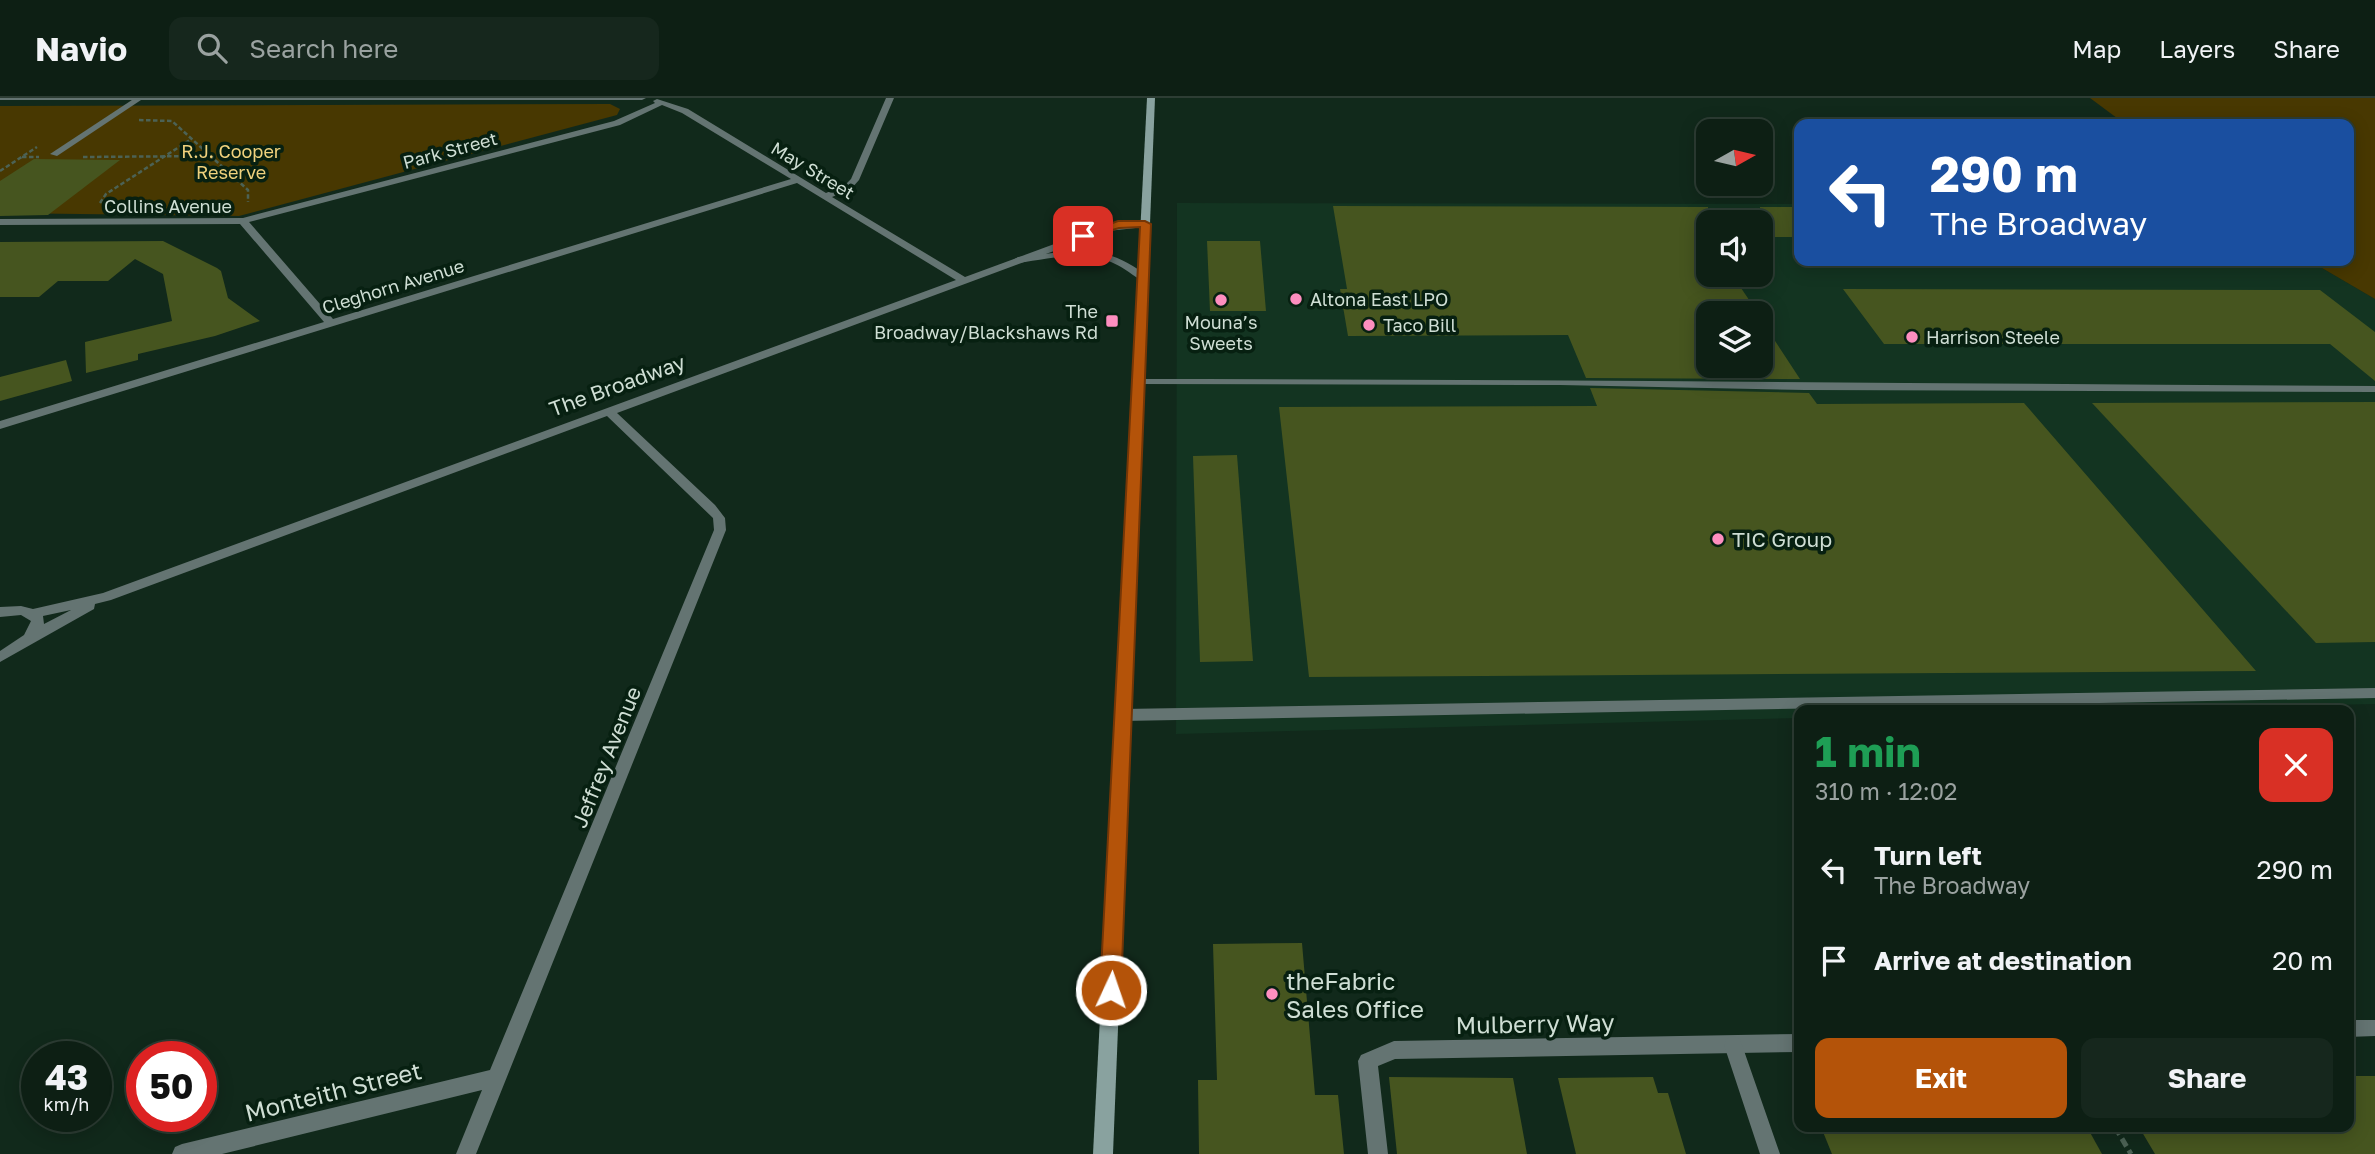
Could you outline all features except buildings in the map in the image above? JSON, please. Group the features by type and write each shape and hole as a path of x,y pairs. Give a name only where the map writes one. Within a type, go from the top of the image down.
{"main road":[{"path":"1103,1154 1151,98"}],"street":[{"name":"May Street","path":"0,98 642,98 687,111 963,280"},
{"path":"52,156 140,98"},
{"path":"826,196 848,187 855,180 890,98"},
{"name":"Park Street","path":"247,220 617,123 663,102"},
{"name":"Cleghorn Avenue","path":"0,425 797,180"},
{"name":"Collins Avenue","path":"0,222 247,220 331,323"},
{"name":"The Broadway","path":"2,610 33,614 106,597 1013,261 1106,228 1145,224"},
{"path":"1013,261 1083,253 1101,255 1143,277"},
{"path":"1138,382 2375,388"},
{"name":"Jeffrey Avenue","path":"466,1154 720,530 719,518 711,508 608,411"},
{"name":"The Broadway","path":"0,657 31,637 106,597"},
{"path":"31,637 37,628 38,620 33,614"},
{"path":"1123,715 2375,693"},
{"path":"2354,1029 2375,1028"},
{"name":"Mulberry Way","path":"1378,1154 1368,1061 1394,1050 1794,1043"},
{"path":"1733,1045 1770,1154"},
{"name":"Monteith Street","path":"182,1154 496,1079"}],"path":[{"path":"107,120 172,121 248,190 247,220"},
{"path":"81,223 99,209 100,201 106,194 190,140"},
{"path":"22,157 52,156"},
{"path":"75,157 208,156"},
{"path":"2118,1132 2131,1154"}],"shaded area":[{"path":"1177,203 1794,204 1794,266 2319,266 2375,299 2375,704 1794,705 1794,718 1176,734"}],"green space":[{"path":"2090,98 2375,98 2375,299 2319,266 2354,266 2354,119 2118,119"},
{"name":"R.J. Cooper Reserve","path":"610,104 620,109 617,115 239,216 0,213 0,106"}],"place":[{"name":"Altona East LPO","path":"1296,299"},
{"name":"Mouna’s Sweets","path":"1221,300"},
{"name":"The Broadway/Blackshaws Rd","path":"1112,321"},
{"name":"Taco Bill","path":"1369,325"},
{"name":"Harrison Steele","path":"1912,337"},
{"name":"TIC Group","path":"1718,539"},
{"name":"theFabric Sales Office","path":"1272,994"}],"route":[{"path":"1083,236 1118,225 1145,224 1111,990"}]}
